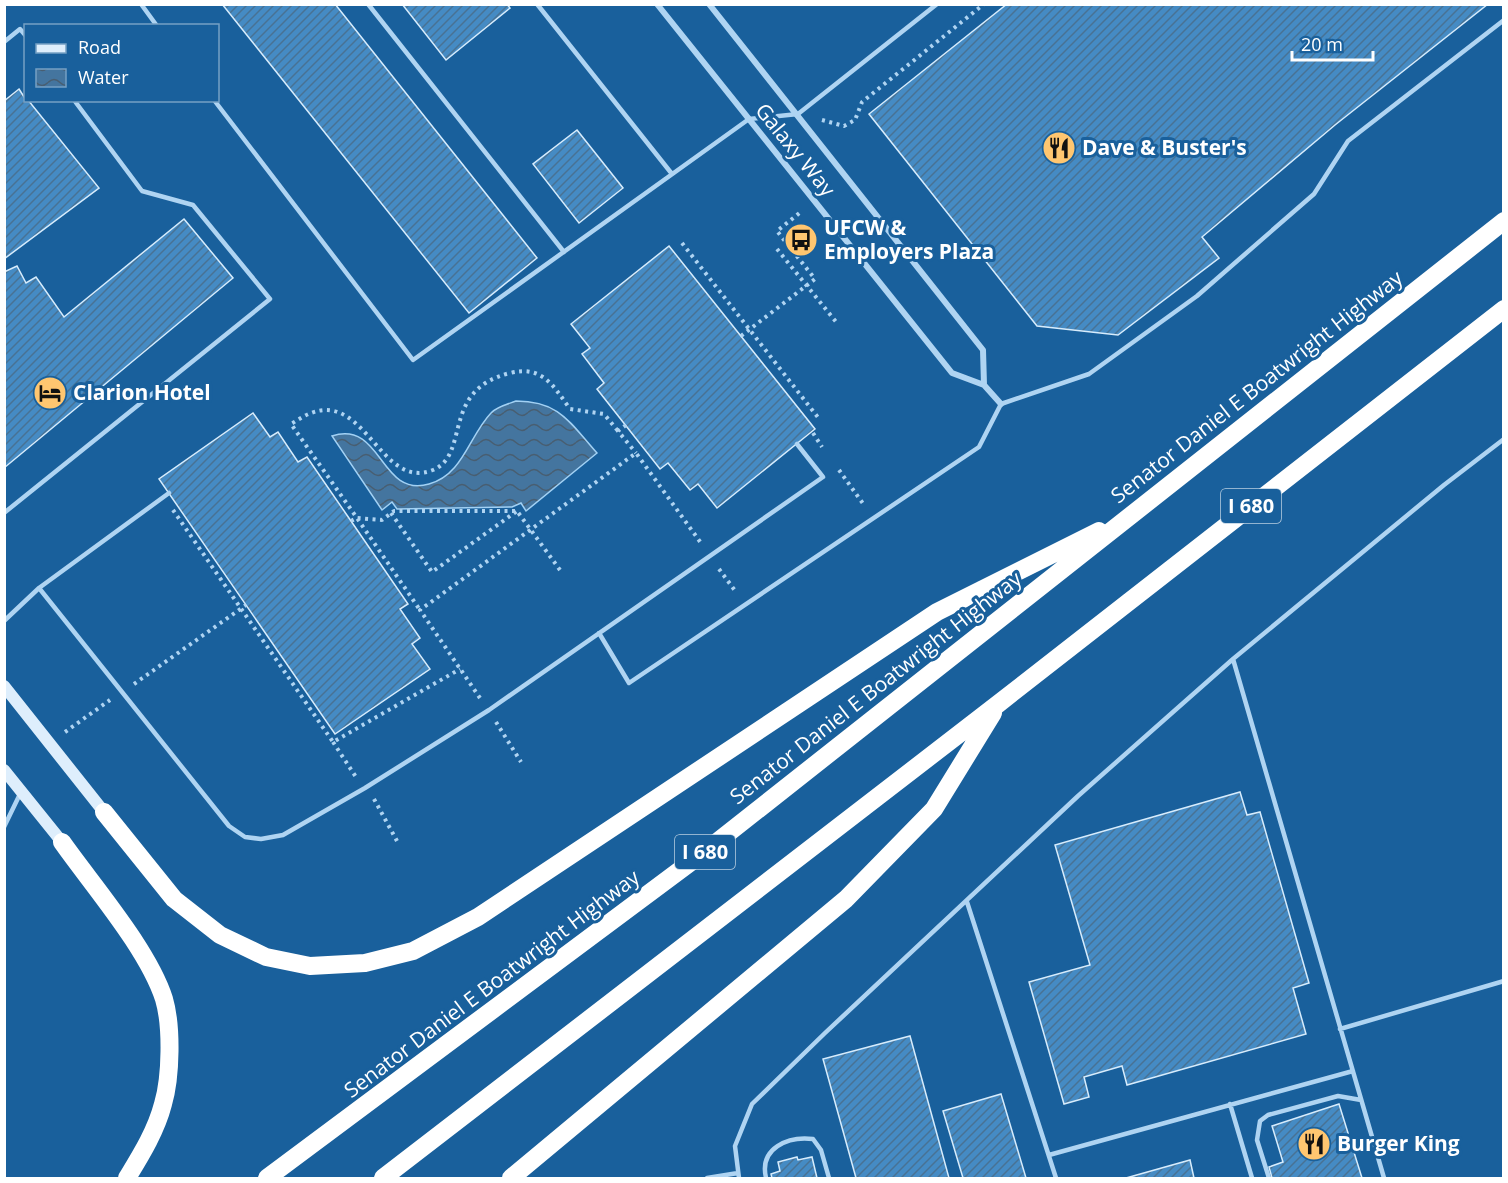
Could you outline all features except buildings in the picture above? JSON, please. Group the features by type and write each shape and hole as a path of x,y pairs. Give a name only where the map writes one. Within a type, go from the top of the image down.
{"highway":[{"name":"Senator Daniel E Boatwright Highway","path":"267,1179 704,853 1503,221"},
{"name":"I 680","path":"383,1179 998,704 1503,309"},
{"path":"104,812 174,898 220,935 266,957 310,966 364,963 413,951 478,917 938,612 1133,514"},
{"path":"512,1179 846,899 934,809 998,704"},
{"path":"62,842 148,963 165,1001 170,1052 164,1103 149,1140 127,1179"}],"main road":[{"path":"4,686 104,812"},
{"path":"4,770 62,842"}],"street":[{"name":"Galaxy Way","path":"657,4 951,373 984,385 1001,404"},
{"name":"Galaxy Way","path":"709,4 983,350 984,385"}],"lane":[{"path":"141,4 156,24"},
{"path":"368,4 564,252"},
{"path":"537,4 672,174"},
{"path":"216,102 412,360 749,118 798,114 937,4"},
{"path":"599,633 629,683 979,447 1001,404 1089,374 1197,296 1314,194 1348,141 1503,20"},
{"path":"4,42 21,29 24,33"},
{"path":"4,513 270,299 193,205 142,191 75,102"},
{"path":"707,1179 738,1176 735,1146 752,1104 1077,796 1233,659 1444,484 1503,439"},
{"path":"39,588 229,826 244,837 261,839 284,835 365,788 489,710 823,477 797,444"},
{"path":"4,621 39,588 169,493"},
{"path":"1233,659 1384,1179"},
{"path":"4,826 21,791"},
{"path":"967,902 1056,1179"},
{"path":"1340,1029 1503,981"},
{"path":"1048,1155 1353,1071"},
{"path":"1269,1179 1257,1140 1260,1122 1268,1115 1338,1096 1361,1100"},
{"path":"1230,1104 1252,1179"},
{"path":"766,1179 767,1159 773,1148 798,1137 813,1139 821,1150 829,1179"}],"path":[{"path":"798,114 844,126 855,120 862,102 984,4"},
{"path":"741,336 815,279 777,231 814,201"},
{"path":"682,243 820,420"},
{"path":"777,249 837,323"},
{"path":"521,762 489,710 291,424 312,412 335,412 354,422 371,436 399,468 417,474 436,469 451,451 468,398 483,383 499,375 520,370 539,372 551,382 570,409 604,414 636,453 745,605"},
{"path":"618,431 626,425"},
{"path":"813,433 825,450"},
{"path":"420,610 636,453"},
{"path":"837,467 873,518"},
{"path":"169,493 168,501 333,742 459,669"},
{"path":"391,513 432,572 517,511"},
{"path":"351,521 357,518 382,520 391,513 517,511"},
{"path":"517,511 560,570"},
{"path":"50,743 246,605"}],"water":[{"path":"516,401 531,402 554,410 571,423 597,453 526,511 521,503 512,507 397,509 392,502 382,510 332,436 349,434 362,439 400,480 413,485 429,484 441,479 458,464 483,422 493,411"}],"place":[{"name":"Dave & Buster's","path":"1059,148"},
{"name":"UFCW & Employers Plaza","path":"801,240"},
{"name":"Clarion Hotel","path":"50,393"},
{"name":"Burger King","path":"1314,1144"}]}
